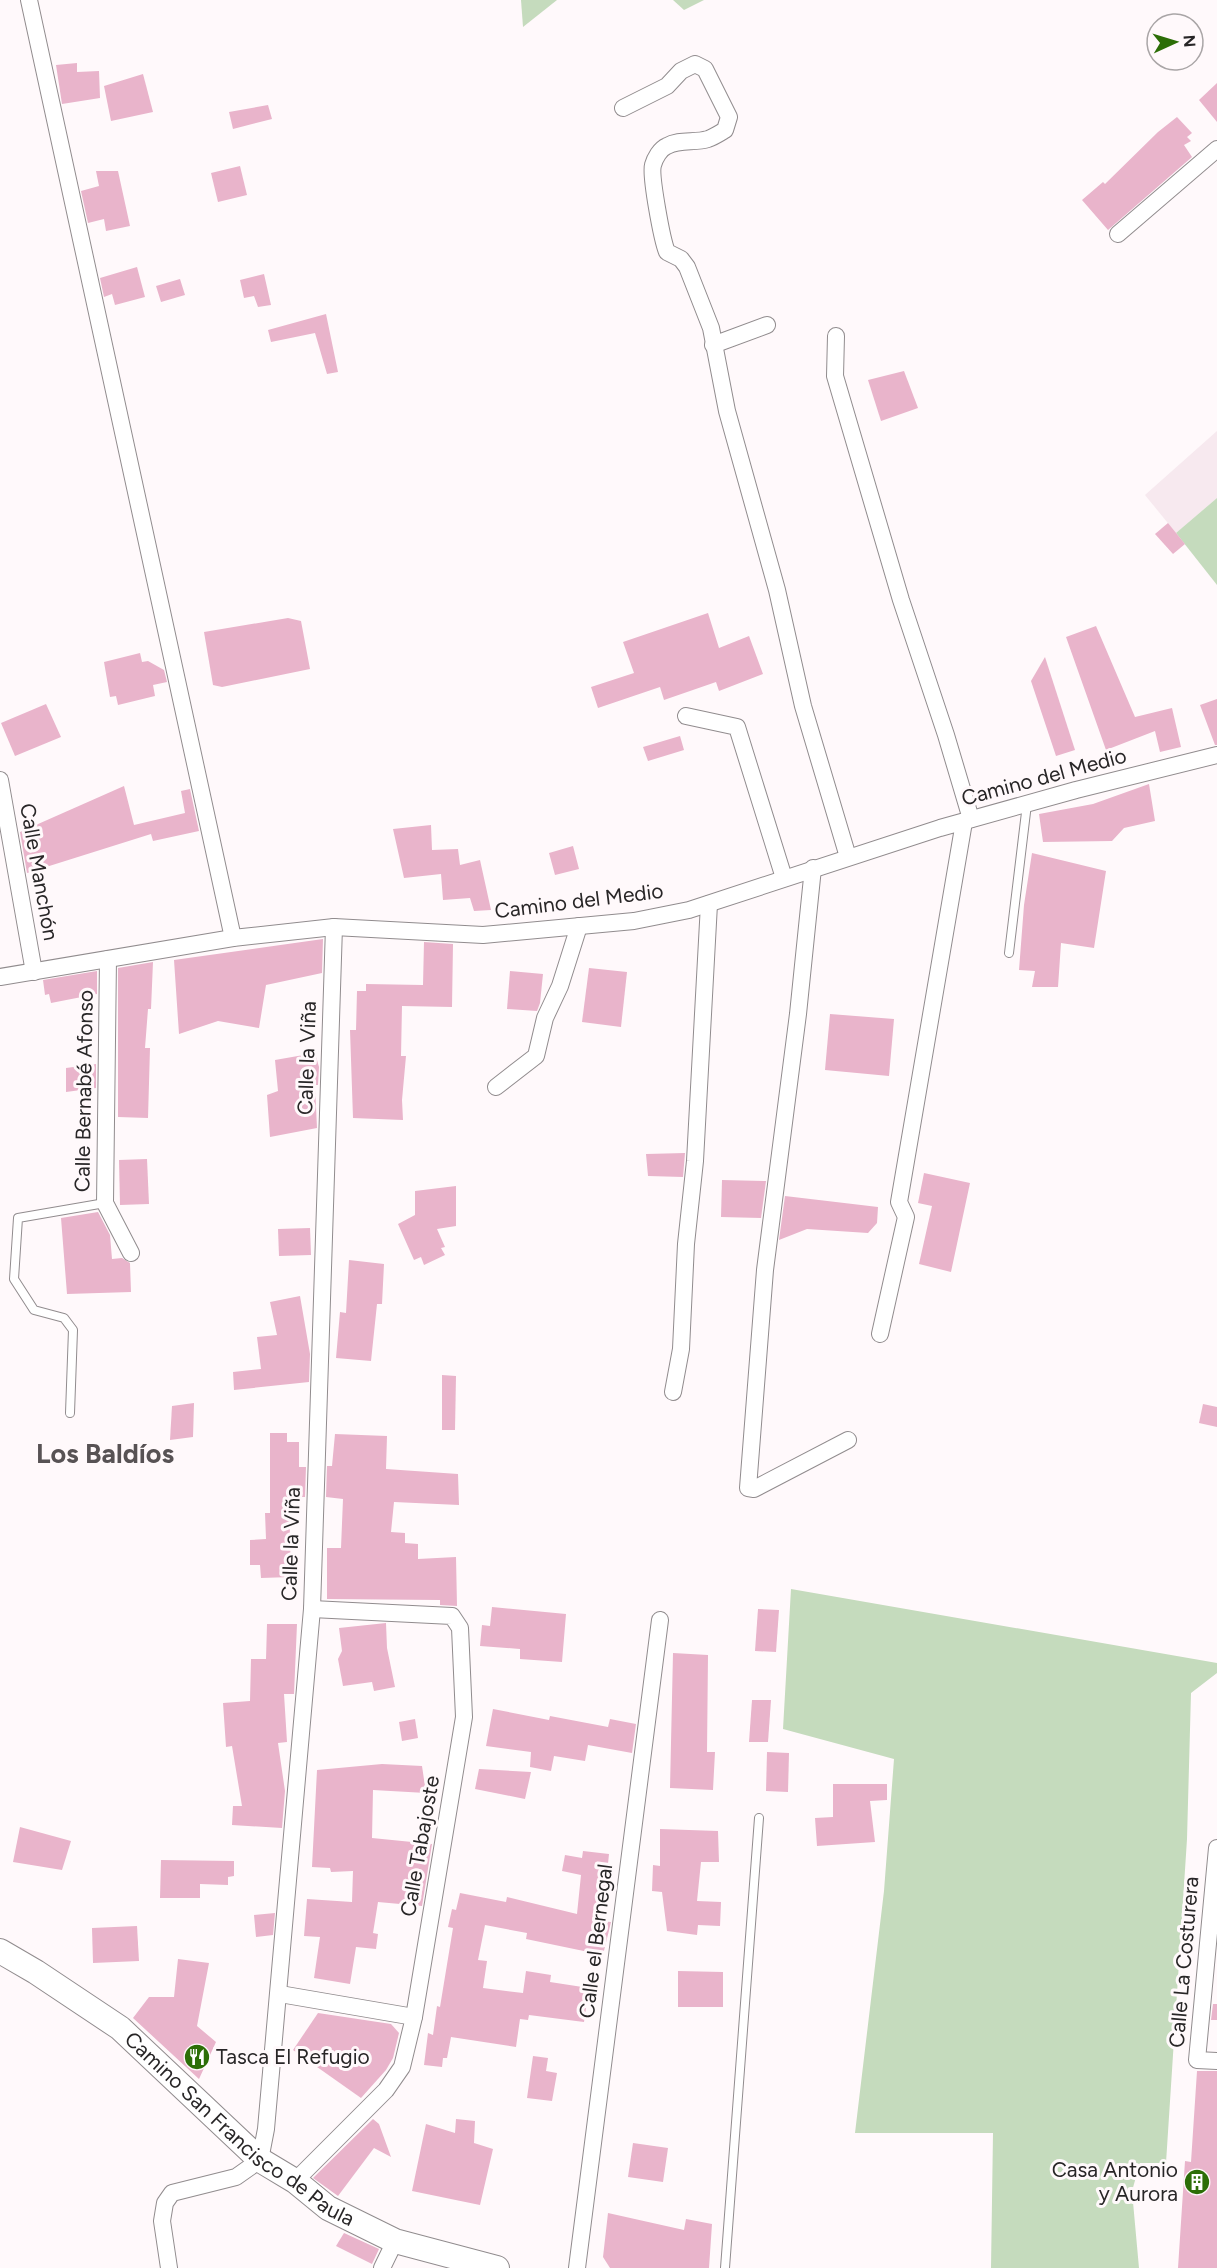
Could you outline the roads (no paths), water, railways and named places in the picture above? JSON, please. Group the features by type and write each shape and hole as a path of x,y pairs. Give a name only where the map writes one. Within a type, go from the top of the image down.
{"main road":[{"name":"Camino San Francisco de Paula","path":"0,1951 120,2028 260,2160 295,2181 328,2208 395,2241 497,2268"}],"street":[{"path":"29,0 233,938"},
{"path":"622,108 667,86 681,70 695,64 705,69 729,117 725,130 709,139 665,147 653,165 652,180 664,246 667,252 681,259 692,277 711,328 727,411 777,590 803,706 848,857"},
{"path":"1119,234 1217,149"},
{"path":"713,345 767,325"},
{"path":"836,336 834,376 901,600 946,735 967,821 898,1202 906,1217 880,1334"},
{"path":"686,716 737,727 784,878"},
{"name":"Camino del Medio","path":"0,977 233,938 334,927 483,935 634,921 709,904 813,868 1028,803 1217,755"},
{"name":"Calle Manchón","path":"0,780 34,972"},
{"path":"813,868 798,1014 765,1270 748,1488 754,1489 848,1440"},
{"path":"674,1392 681,1350 686,1244 695,1161 709,904"},
{"path":"496,1088 536,1056 545,1018 560,986 579,926"},
{"name":"Calle la Viña","path":"260,2160 266,2129 280,1994 312,1609 334,927"},
{"name":"Calle Bernabé Afonso","path":"108,959 105,1203 131,1253"},
{"name":"Calle Tabajoste","path":"295,2181 386,2091 402,2067 414,2017 464,1717 460,1628 452,1616 312,1609"},
{"name":"Calle el Bernegal","path":"578,2268 660,1620"},
{"name":"Calle La Costurera","path":"1217,1848 1213,1932 1197,2060 1217,2061"},
{"path":"280,1994 414,2017"},
{"path":"169,2268 162,2221 165,2203 172,2193 236,2177 260,2160"},
{"path":"382,2268 395,2241"}],"lane":[{"path":"1010,953 1028,803"},
{"path":"70,1413 73,1330 64,1317 34,1310 14,1280 18,1218 105,1203"},
{"path":"725,2268 759,1818"}],"place":[{"name":"Tasca El Refugio","path":"197,2057"},
{"name":"Casa Antonio y Aurora","path":"1197,2182"}],"district":[{"name":"Los Baldíos","path":"105,1454"}]}
